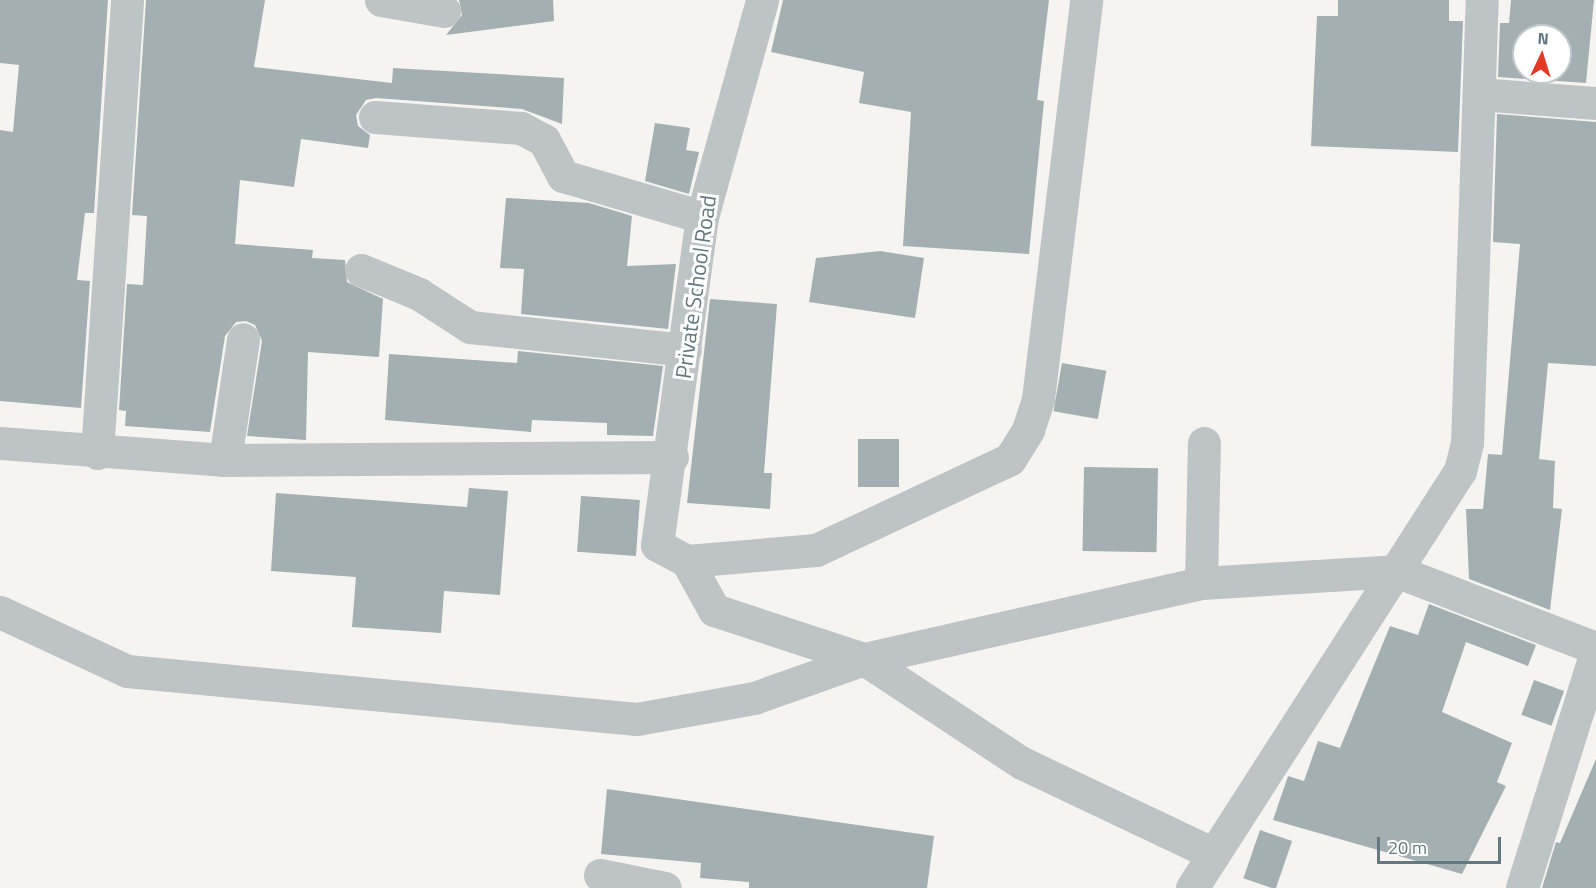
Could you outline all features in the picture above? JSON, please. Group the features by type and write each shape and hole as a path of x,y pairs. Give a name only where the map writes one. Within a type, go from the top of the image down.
{"street":[{"path":"97,453 126,0"},
{"path":"381,0 444,11"},
{"name":"Private School Road","path":"687,561 657,545 672,457 702,217 762,0"},
{"path":"1086,0 1038,399 1028,430 1010,459 816,550 687,561 714,610 864,659 1022,763 1214,854"},
{"path":"1192,888 1460,471 1467,443 1482,0"},
{"path":"1479,94 1596,103"},
{"path":"375,117 521,128 544,140 563,176 702,217"},
{"path":"361,270 419,294 470,327 685,350"},
{"path":"225,460 243,339"},
{"path":"0,443 97,453 225,460 672,457"},
{"path":"1201,584 1204,443"},
{"path":"0,612 127,670 637,719 754,698 864,659 1201,584 1396,571 1596,650 1522,888"},
{"path":"600,875 665,888"}],"building":[{"path":"0,0 108,0 94,213 85,213 77,280 90,281 81,408 0,401 0,130 13,132 19,65 0,63"},
{"path":"146,0 265,0 254,67 392,83 393,68 564,78 562,124 522,109 376,98 366,100 356,115 358,126 370,135 368,148 301,139 294,187 240,180 235,244 313,250 312,258 345,260 347,282 383,299 379,357 308,352 306,440 247,436 262,341 255,325 246,321 236,322 225,336 210,432 125,426 126,411 119,410 127,284 143,285 147,216 132,215"},
{"path":"459,0 553,0 554,21 446,35 462,15"},
{"path":"783,0 1049,0 1037,100 1044,101 1029,254 903,246 911,112 859,103 864,72 771,52"},
{"path":"1338,0 1449,0 1449,21 1463,21 1458,152 1311,146 1317,16 1338,16"},
{"path":"1511,0 1594,0 1586,83 1572,82 1572,24 1512,24 1512,78 1498,77 1500,23 1509,23"},
{"path":"1497,114 1596,122 1596,366 1548,363 1539,459 1555,461 1553,508 1562,509 1550,610 1469,579 1466,509 1483,509 1488,454 1502,455 1520,244 1493,242"},
{"path":"655,123 690,128 686,150 699,152 689,194 645,181"},
{"path":"506,198 589,203 632,216 627,266 676,264 668,329 521,314 524,269 500,268"},
{"path":"880,251 924,258 915,318 809,302 816,258"},
{"path":"710,299 777,304 764,473 772,473 770,509 687,503"},
{"path":"518,351 663,366 653,436 607,435 607,423 532,420 531,432 385,420 389,354 517,363"},
{"path":"1062,363 1106,371 1098,419 1053,411"},
{"path":"858,439 899,439 899,487 858,487"},
{"path":"1084,467 1158,468 1157,552 1083,551"},
{"path":"469,488 508,491 500,595 444,591 441,633 352,627 356,577 271,571 276,493 467,507"},
{"path":"581,496 640,500 636,556 577,552"},
{"path":"1429,604 1536,645 1528,666 1466,642 1442,712 1512,743 1497,782 1506,786 1462,874 1273,820 1288,776 1304,781 1318,741 1340,748 1390,626 1418,635"},
{"path":"1534,680 1564,691 1551,726 1521,715"},
{"path":"1596,759 1596,888 1542,888 1556,842 1560,843"},
{"path":"607,789 934,836 927,888 749,888 749,882 700,878 701,863 601,854"},
{"path":"1260,830 1292,841 1276,888 1243,878"}]}
